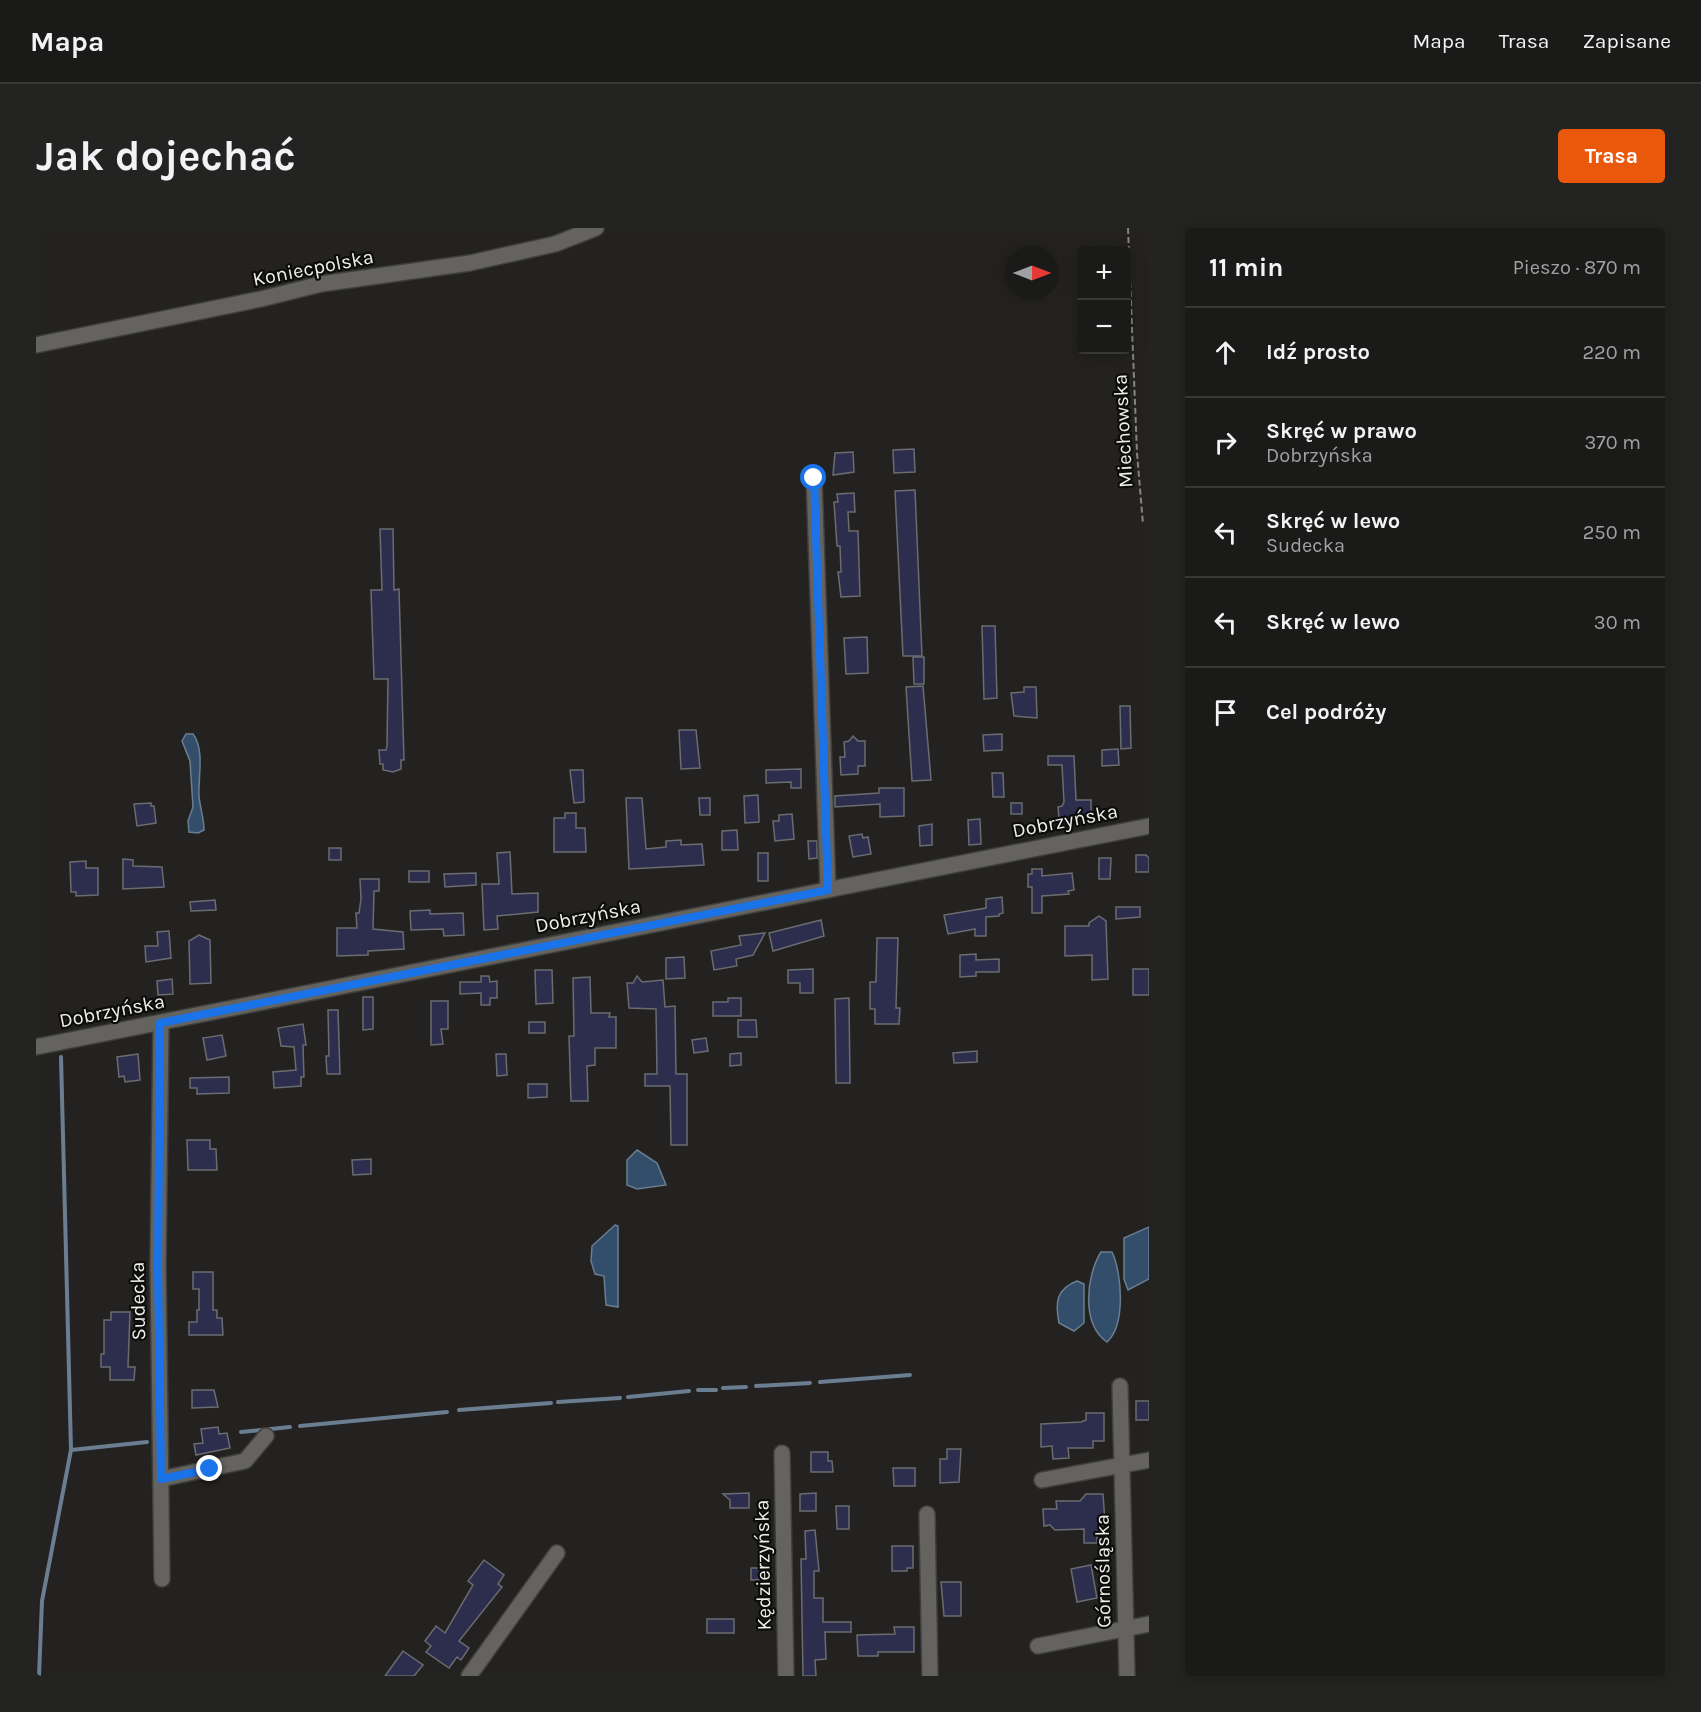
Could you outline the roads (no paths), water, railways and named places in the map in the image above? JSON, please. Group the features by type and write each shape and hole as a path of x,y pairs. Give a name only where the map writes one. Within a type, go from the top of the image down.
{"street":[{"name":"Koniecpolska","path":"36,345 261,299 321,284 480,261 555,244 596,228"},
{"path":"814,478 828,890"},
{"name":"Dobrzyńska","path":"36,1047 1149,826"},
{"name":"Sudecka","path":"160,1023 158,1266 162,1579"},
{"name":"Górnośląska","path":"1120,1386 1127,1676"},
{"path":"161,1479 245,1461 266,1436"},
{"name":"Kędzierzyńska","path":"782,1453 786,1676"},
{"path":"1042,1480 1149,1460"},
{"path":"927,1514 930,1676"},
{"path":"469,1676 557,1553"},
{"path":"1038,1646 1149,1624"}],"water":[{"path":"186,734 193,734 197,740 200,756 199,796 204,830 198,833 189,832 188,821 193,807 190,761 182,741"},
{"path":"637,1150 657,1163 666,1185 637,1189 627,1185 627,1160"},
{"path":"615,1225 618,1226 618,1307 606,1305 604,1276 595,1274 591,1261 592,1246"},
{"path":"1149,1227 1149,1279 1128,1290 1124,1279 1124,1238"},
{"path":"1101,1252 1112,1252 1120,1285 1120,1312 1113,1334 1107,1342 1093,1324 1089,1299 1092,1274"},
{"path":"1077,1281 1084,1284 1084,1323 1074,1331 1059,1323 1057,1303 1065,1288"}],"waterway":[{"path":"61,1057 71,1450"},
{"path":"820,1382 910,1375"},
{"path":"756,1386 810,1383"},
{"path":"723,1388 746,1387"},
{"path":"698,1390 716,1390"},
{"path":"628,1397 689,1391"},
{"path":"558,1402 620,1398"},
{"path":"459,1410 551,1403"},
{"path":"300,1426 447,1412"},
{"path":"241,1432 290,1427"},
{"path":"39,1676 42,1601 71,1450 147,1442"}]}
